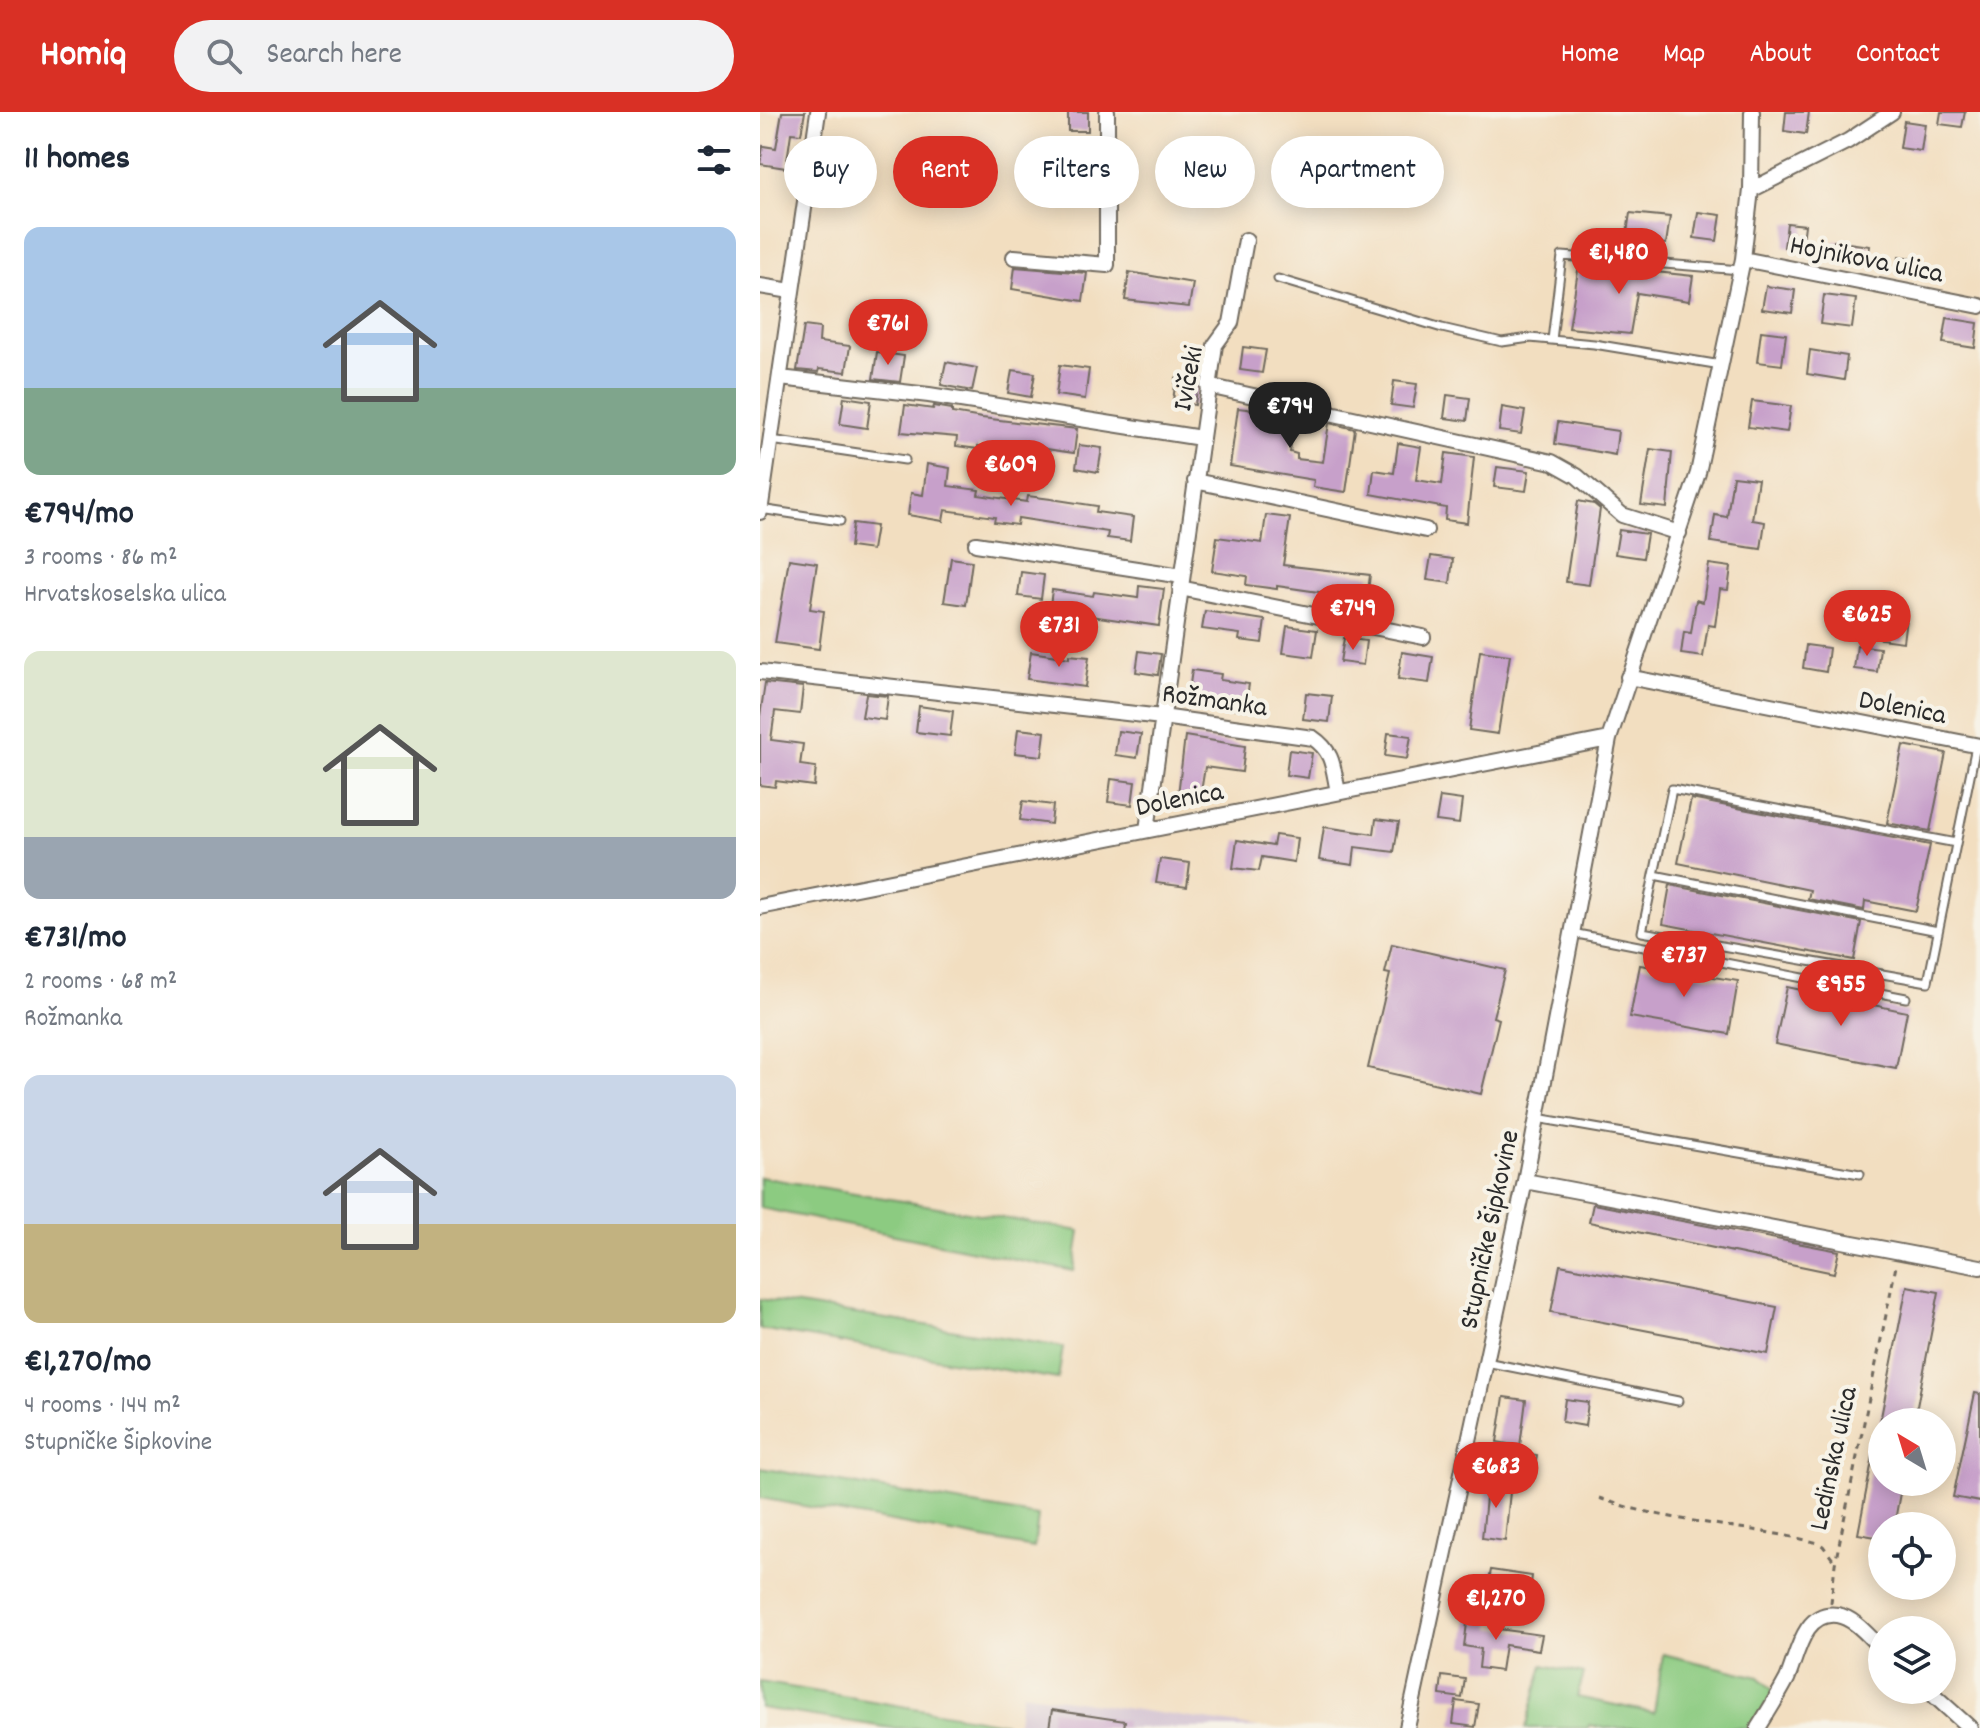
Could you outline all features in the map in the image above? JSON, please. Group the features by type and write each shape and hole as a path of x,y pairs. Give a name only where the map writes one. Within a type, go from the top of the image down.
{"street":[{"path":"760,510 818,112"},
{"path":"1014,257 1107,265 1107,112"},
{"name":"Stupničke Šipkovine","path":"1407,1728 1525,1181 1609,739 1698,473 1742,265 1751,190 1752,112"},
{"path":"1751,190 1848,141 1892,112"},
{"name":"Ivičeki","path":"1147,830 1208,386 1215,345 1231,323 1246,240"},
{"name":"Hojnikova ulica","path":"1742,265 1980,306"},
{"path":"760,286 791,291"},
{"path":"780,378 929,395 1201,438"},
{"path":"1208,386 1552,462 1577,476 1622,515 1679,533"},
{"path":"1195,481 1426,530"},
{"path":"976,544 1181,582 1423,637"},
{"name":"Rožmanka","path":"760,672 1162,717 1313,738 1326,746 1338,792"},
{"name":"Dolenica","path":"1628,677 1978,746"},
{"name":"Dolenica","path":"760,907 1609,739"},
{"path":"1525,1181 1980,1267"},
{"path":"1758,1728 1786,1681 1806,1630 1818,1619 1832,1615 1853,1623 1868,1636"},
{"path":"1943,1704 1970,1728"}],"lane":[{"path":"1552,340 1562,256 1742,265"},
{"path":"1278,279 1442,328 1502,342 1530,338 1552,340 1721,365"},
{"path":"771,440 905,460"},
{"path":"760,510 840,521"},
{"path":"1956,843 1672,789 1642,932 1928,982 1978,746"},
{"path":"1970,775 1980,777"},
{"path":"1654,875 1938,931"},
{"path":"1572,933 1906,998"},
{"path":"1537,1118 1860,1174"},
{"path":"1486,1362 1678,1401"}],"path":[{"name":"Ledinska ulica","path":"1832,1615 1830,1597 1835,1564 1899,1251"},
{"path":"1599,1498 1631,1510 1668,1518 1818,1543 1828,1551 1835,1564"}],"shaded area":[{"path":"1022,1693 1260,1728 1017,1728"}],"green space":[{"path":"760,1177 1080,1231 1074,1271 760,1208"},
{"path":"760,1299 1063,1347 1058,1379 760,1329"},
{"path":"760,1468 1038,1516 1034,1548 760,1498"},
{"path":"1663,1654 1759,1677 1772,1689 1773,1695 1751,1728 1604,1728 1589,1725 1588,1728 1526,1728 1543,1665 1584,1674 1577,1697 1654,1713"},
{"path":"760,1682 1008,1724 1008,1728 892,1728 760,1708"}],"building":[{"path":"782,112 805,112 801,134 784,136 784,168 760,164 763,146 776,148"},
{"path":"1068,112 1088,112 1088,131 1068,131"},
{"path":"1786,112 1809,112 1806,134 1784,131"},
{"path":"1941,112 1965,112 1962,127 1939,124"},
{"path":"1904,121 1925,124 1921,151 1900,148"},
{"path":"1698,212 1721,215 1717,241 1694,238"},
{"path":"1630,213 1670,217 1666,244 1626,240"},
{"path":"1787,223 1805,225 1802,249 1784,247"},
{"path":"1834,241 1870,246 1867,261 1831,256"},
{"path":"1899,257 1922,260 1920,275 1897,272"},
{"path":"1579,264 1693,276 1689,301 1637,293 1630,334 1569,328"},
{"path":"1015,267 1087,273 1083,301 1012,289"},
{"path":"1129,272 1193,283 1189,307 1125,300"},
{"path":"1766,286 1795,290 1792,313 1762,309"},
{"path":"1824,295 1856,299 1852,328 1820,324"},
{"path":"1947,318 1978,323 1975,348 1943,343"},
{"path":"804,326 820,328 819,342 850,346 846,372 797,370"},
{"path":"1761,331 1786,334 1782,365 1757,362"},
{"path":"1243,347 1266,350 1262,373 1240,370"},
{"path":"1810,350 1847,356 1844,380 1807,374"},
{"path":"877,352 904,356 900,382 873,379"},
{"path":"946,362 977,368 972,391 941,385"},
{"path":"1060,365 1089,369 1085,399 1056,395"},
{"path":"1012,370 1035,373 1031,397 1008,393"},
{"path":"1176,378 1198,381 1195,405 1173,401"},
{"path":"1394,381 1417,384 1413,408 1391,405"},
{"path":"1447,395 1470,398 1467,421 1444,418"},
{"path":"844,397 871,401 867,428 840,424"},
{"path":"1752,401 1791,406 1787,432 1748,427"},
{"path":"905,405 933,409 934,406 952,409 952,413 982,418 1077,429 1074,453 1012,444 1011,451 978,446 978,449 956,446 957,437 901,432"},
{"path":"1502,407 1525,411 1521,434 1499,431"},
{"path":"1238,408 1295,415 1290,452 1297,454 1297,459 1323,462 1329,423 1355,429 1346,492 1313,487 1314,480 1230,466"},
{"path":"1558,422 1618,431 1615,455 1555,444"},
{"path":"1398,443 1421,447 1416,480 1442,484 1446,453 1474,457 1467,523 1445,520 1446,508 1371,494 1374,470 1394,473"},
{"path":"1079,445 1102,448 1098,472 1076,468"},
{"path":"1650,449 1672,452 1667,508 1641,505"},
{"path":"927,464 950,468 948,486 979,490 978,495 1027,502 1028,496 1051,499 1097,506 1096,512 1133,517 1130,541 1107,538 1108,532 1018,518 1017,525 994,522 995,517 945,510 943,521 908,515 911,493 923,495"},
{"path":"1497,467 1529,471 1526,491 1494,487"},
{"path":"1733,476 1758,479 1752,520 1765,522 1761,549 1711,542 1715,515 1727,517"},
{"path":"1578,501 1594,504 1600,509 1589,585 1566,582"},
{"path":"1266,515 1290,518 1283,565 1370,575 1367,599 1277,586 1277,589 1246,585 1247,576 1212,571 1217,537 1262,543"},
{"path":"853,523 876,526 872,550 850,547"},
{"path":"1619,530 1647,534 1643,558 1615,554"},
{"path":"1431,556 1453,559 1450,583 1427,580"},
{"path":"951,558 972,561 966,605 944,602"},
{"path":"789,559 817,563 810,609 824,611 819,649 775,643"},
{"path":"1709,564 1731,567 1728,590 1720,589 1715,626 1708,625 1703,657 1681,654 1684,632 1691,633 1696,600 1703,602"},
{"path":"1021,572 1044,575 1041,599 1018,596"},
{"path":"1139,586 1164,589 1159,626 1072,613 1071,617 1049,614 1052,590 1138,598"},
{"path":"1205,611 1265,620 1262,643 1239,640 1240,634 1202,629"},
{"path":"1884,615 1906,618 1903,642 1880,639"},
{"path":"1287,626 1317,630 1313,657 1283,653"},
{"path":"1344,638 1366,641 1363,665 1340,662"},
{"path":"1806,645 1829,648 1826,672 1803,668"},
{"path":"1857,645 1880,648 1877,672 1854,669"},
{"path":"1139,651 1161,654 1158,675 1136,672"},
{"path":"1480,651 1510,655 1498,734 1469,730"},
{"path":"1031,652 1069,658 1069,655 1089,657 1085,687 1027,679"},
{"path":"1402,652 1433,657 1429,683 1398,679"},
{"path":"1192,670 1221,674 1220,680 1249,684 1245,710 1194,702 1195,692 1189,691"},
{"path":"765,683 803,687 800,714 775,711 771,740 803,744 800,765 816,767 814,786 776,781 775,787 760,785 760,716"},
{"path":"1306,693 1332,696 1329,722 1303,719"},
{"path":"866,694 888,696 885,720 862,717"},
{"path":"919,706 953,711 950,736 916,732"},
{"path":"1018,729 1045,732 1042,756 1015,753"},
{"path":"1118,731 1141,734 1137,758 1115,755"},
{"path":"1388,733 1411,736 1407,759 1385,756"},
{"path":"1185,736 1245,746 1242,772 1205,767 1200,798 1178,795"},
{"path":"1903,745 1946,753 1930,831 1887,823"},
{"path":"1289,750 1312,753 1308,778 1286,775"},
{"path":"1111,779 1135,782 1132,805 1108,802"},
{"path":"1440,797 1462,800 1459,824 1436,821"},
{"path":"1691,799 1930,845 1916,911 1865,901 1864,910 1808,899 1810,890 1678,863"},
{"path":"1023,801 1053,805 1051,824 1020,820"},
{"path":"1376,819 1399,822 1394,852 1355,847 1353,865 1319,860 1324,827 1374,834"},
{"path":"1275,835 1297,838 1294,862 1262,857 1259,871 1233,868 1237,840 1273,846"},
{"path":"1160,859 1190,863 1187,887 1156,883"},
{"path":"1670,885 1861,922 1854,960 1663,924"},
{"path":"1392,944 1505,970 1493,1017 1499,1019 1481,1094 1368,1068 1390,974 1385,973"},
{"path":"1640,965 1738,981 1729,1034 1630,1017"},
{"path":"1787,987 1907,1012 1896,1068 1775,1044"},
{"path":"1593,1204 1839,1251 1834,1273 1589,1222"},
{"path":"1560,1265 1777,1307 1768,1354 1551,1312"},
{"path":"1907,1286 1939,1292 1917,1408 1883,1408"},
{"path":"1975,1393 1980,1394 1980,1502 1953,1497 1956,1496"},
{"path":"1504,1397 1526,1400 1520,1446 1497,1442"},
{"path":"1565,1399 1588,1402 1585,1426 1562,1422"},
{"path":"1517,1452 1537,1455 1534,1474 1514,1471"},
{"path":"1488,1478 1511,1482 1505,1541 1482,1538"},
{"path":"1868,1482 1868,1496 1899,1496 1897,1512 1868,1512 1868,1536 1858,1534"},
{"path":"1491,1570 1532,1576 1530,1591 1488,1585"},
{"path":"1468,1616 1491,1620 1490,1628 1542,1635 1539,1650 1505,1645 1501,1671 1479,1668 1481,1649 1464,1646"},
{"path":"1442,1676 1465,1679 1462,1698 1440,1695"},
{"path":"1456,1701 1479,1704 1475,1727 1453,1724"},
{"path":"1052,1710 1125,1721 1124,1728 1049,1728"}]}
